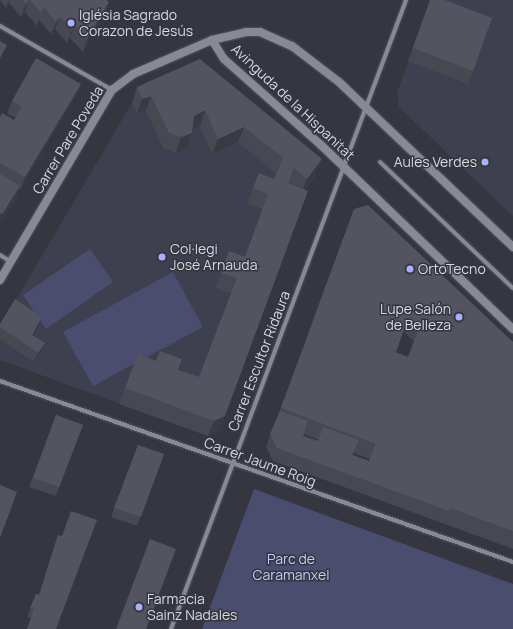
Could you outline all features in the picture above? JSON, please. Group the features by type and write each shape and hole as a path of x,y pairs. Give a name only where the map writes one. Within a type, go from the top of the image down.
{"street":[{"name":"Carrer Escultor Ridaura","path":"171,629 234,465 406,0"},
{"path":"0,26 112,90"},
{"name":"Avinguda de la Hispanitat","path":"513,247 366,107 305,55 278,38 246,32 212,40 224,59 344,168 513,329"},
{"name":"Carrer Pare Poveda","path":"0,280 112,90 133,74 212,40"},
{"path":"380,162 513,288"},
{"path":"0,255 11,262"},
{"name":"Carrer Jaume Roig","path":"0,381 234,465 513,562"}],"shaded area":[{"name":"Aules Verdes","path":"430,0 513,0 513,216 399,107 397,93"},
{"name":"Col·legi José Arnauda","path":"194,75 316,174 304,190 307,193 219,431 208,436 0,360 0,327 132,103"}],"green space":[{"path":"90,249 113,282 46,329 23,295"},
{"path":"173,272 203,327 93,386 63,332"},
{"name":"Parc de Caramanxel","path":"254,489 513,584 513,629 202,629"}],"building":[{"path":"22,0 29,0 26,4"},
{"path":"30,0 106,0 109,2 87,39 75,25 72,30 60,17 56,22 44,7 41,13"},
{"path":"430,0 445,0 492,18 473,71 413,48"},
{"path":"0,41 7,45 0,58"},
{"path":"36,58 81,84 25,177 0,163 0,117 2,113 14,120 22,107 12,101"},
{"path":"200,59 322,159 307,179 294,168 288,183 308,191 225,416 214,421 125,388 138,354 156,361 160,351 182,359 178,370 199,377 237,278 221,273 229,251 245,257 268,194 253,188 259,173 274,179 283,158 244,127 218,139 205,110 194,116 192,133 181,137 169,133 151,96 142,99 137,87"},
{"path":"0,174 20,186 3,213 0,214"},
{"path":"368,205 513,342 513,410 493,390 449,511 277,448 270,434 280,411 308,421 303,436 318,441 323,427 359,440 352,455 369,461 419,328 408,318 396,352 313,321 312,323 354,209"},
{"path":"15,299 42,317 32,335 45,343 38,353 0,327 0,324"},
{"path":"313,321 408,357 376,444 281,408"},
{"path":"493,390 513,410 513,531 450,508"},
{"path":"56,415 83,425 59,487 33,478"},
{"path":"138,445 164,454 141,517 114,508"},
{"path":"0,485 17,492 0,538"},
{"path":"71,511 97,520 56,629 27,629 34,609 30,608 36,594 39,595 58,535 62,536"},
{"path":"150,539 176,549 146,629 116,629"}],"place":[{"name":"Iglésia Sagrado Corazon de Jesús","path":"71,23"},
{"name":"Aules Verdes","path":"485,162"},
{"name":"Col·legi José Arnauda","path":"162,257"},
{"name":"OrtoTecno","path":"410,269"},
{"name":"Lupe Salón de Belleza","path":"459,317"},
{"name":"Farmacia Sainz Nadales","path":"139,607"}]}
